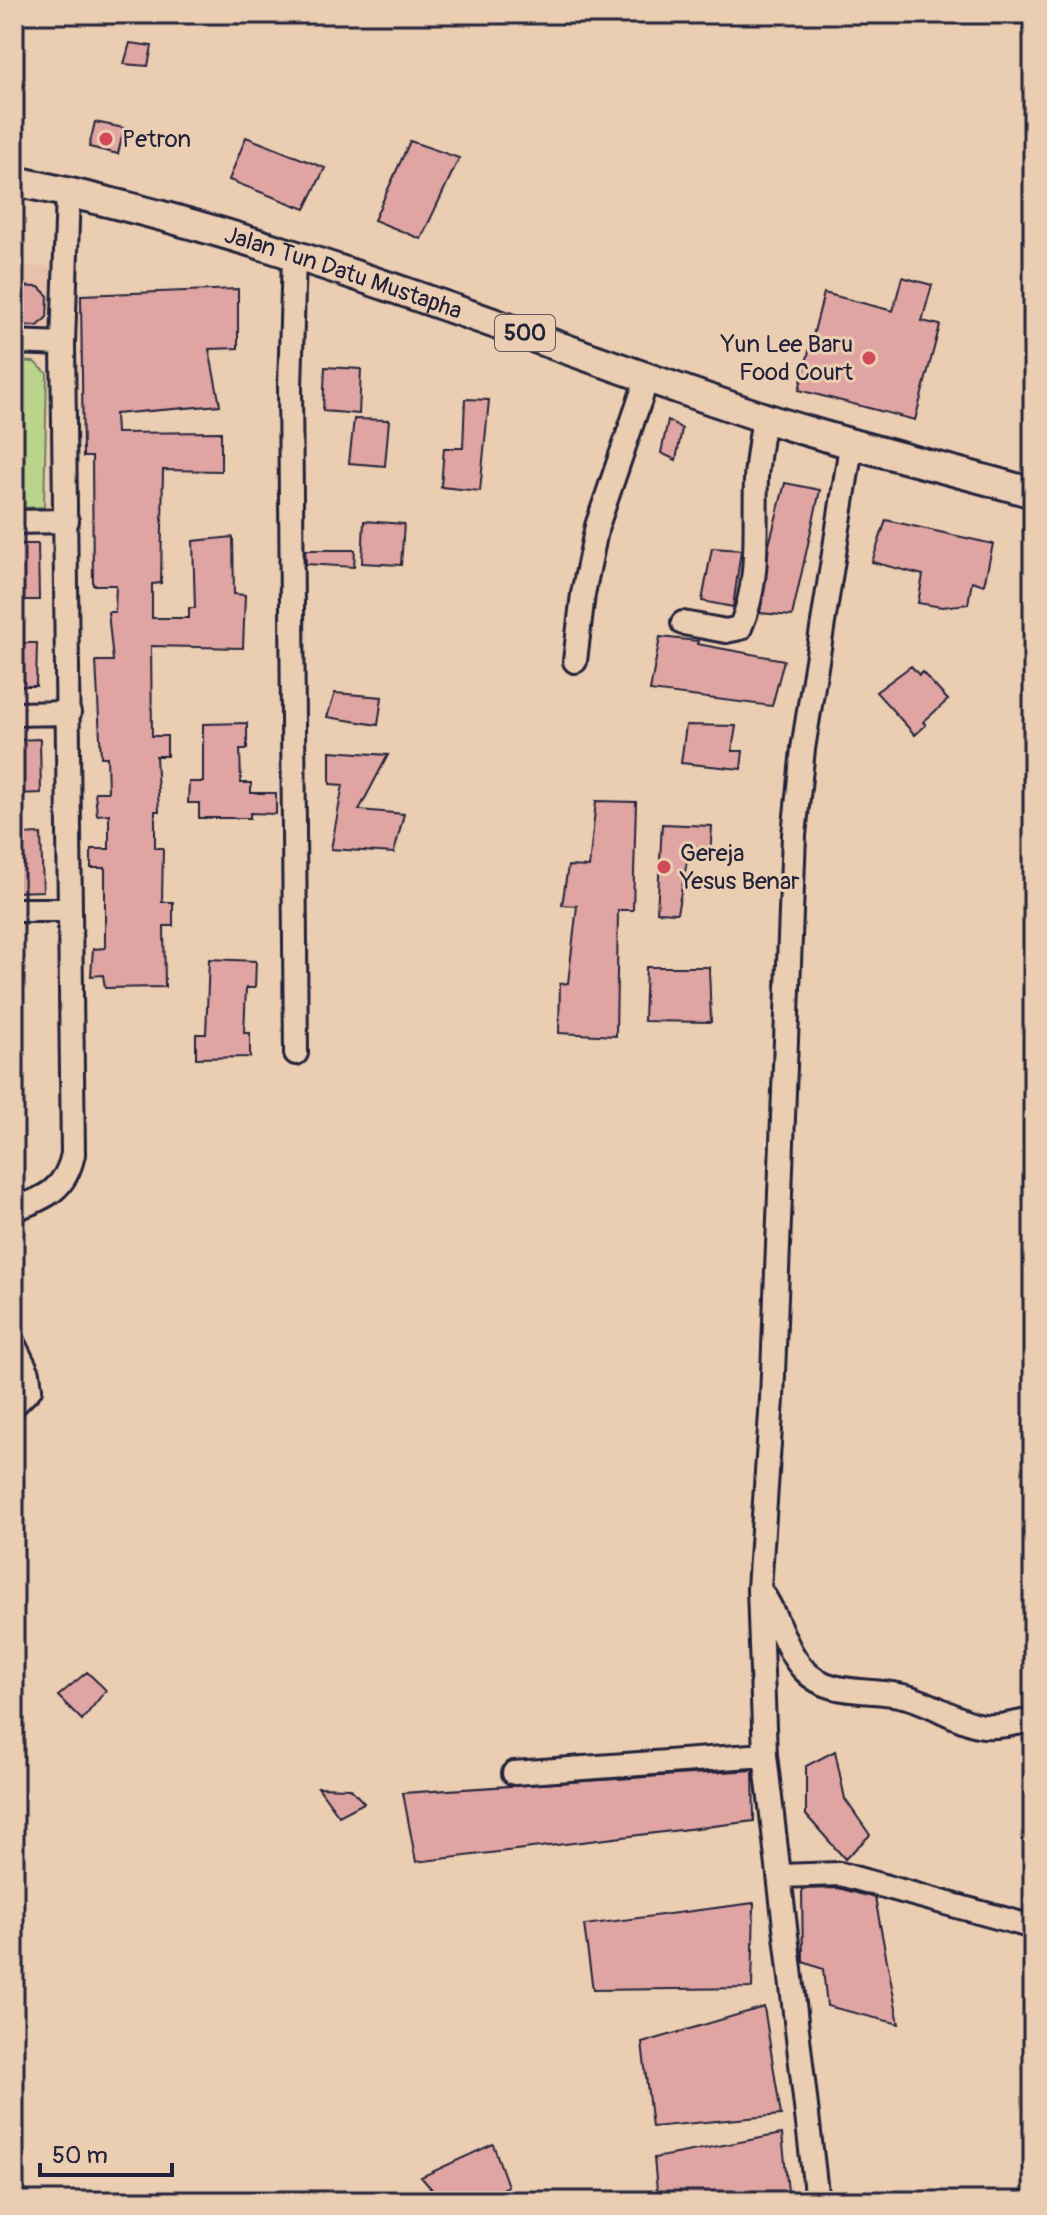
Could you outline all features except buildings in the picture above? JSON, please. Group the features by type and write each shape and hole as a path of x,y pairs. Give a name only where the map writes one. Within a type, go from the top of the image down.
{"main road":[{"name":"Jalan Tun Datu Mustapha","path":"14,181 154,213 294,257 851,446 1033,493"}],"street":[{"path":"14,1209 51,1195 62,1185 73,1154 63,344 68,191"},
{"path":"294,257 290,386 296,1053"},
{"path":"14,342 63,344"},
{"path":"575,661 585,583 597,526 648,376"},
{"path":"683,623 726,631 740,628 748,609 756,553 756,479 764,417"},
{"path":"817,2201 765,1755 759,1589 772,1399 794,835 803,749 851,446"},
{"path":"14,522 67,521"},
{"path":"14,714 69,713"},
{"path":"14,910 70,910"},
{"path":"14,1345 28,1373 30,1389 14,1405"},
{"path":"759,1589 778,1617 795,1658 817,1680 859,1692 907,1696 978,1725 1033,1720"},
{"path":"514,1773 765,1755"},
{"path":"780,1876 840,1874 1033,1927"}],"shaded area":[{"path":"14,265 51,267 48,330 14,329"}],"green space":[{"path":"14,361 34,362 47,373 44,507 14,508"}],"place":[{"name":"Petron","path":"106,139"},
{"name":"Yun Lee Baru Food Court","path":"869,358"},
{"name":"Gereja Yesus Benar","path":"664,867"}]}
